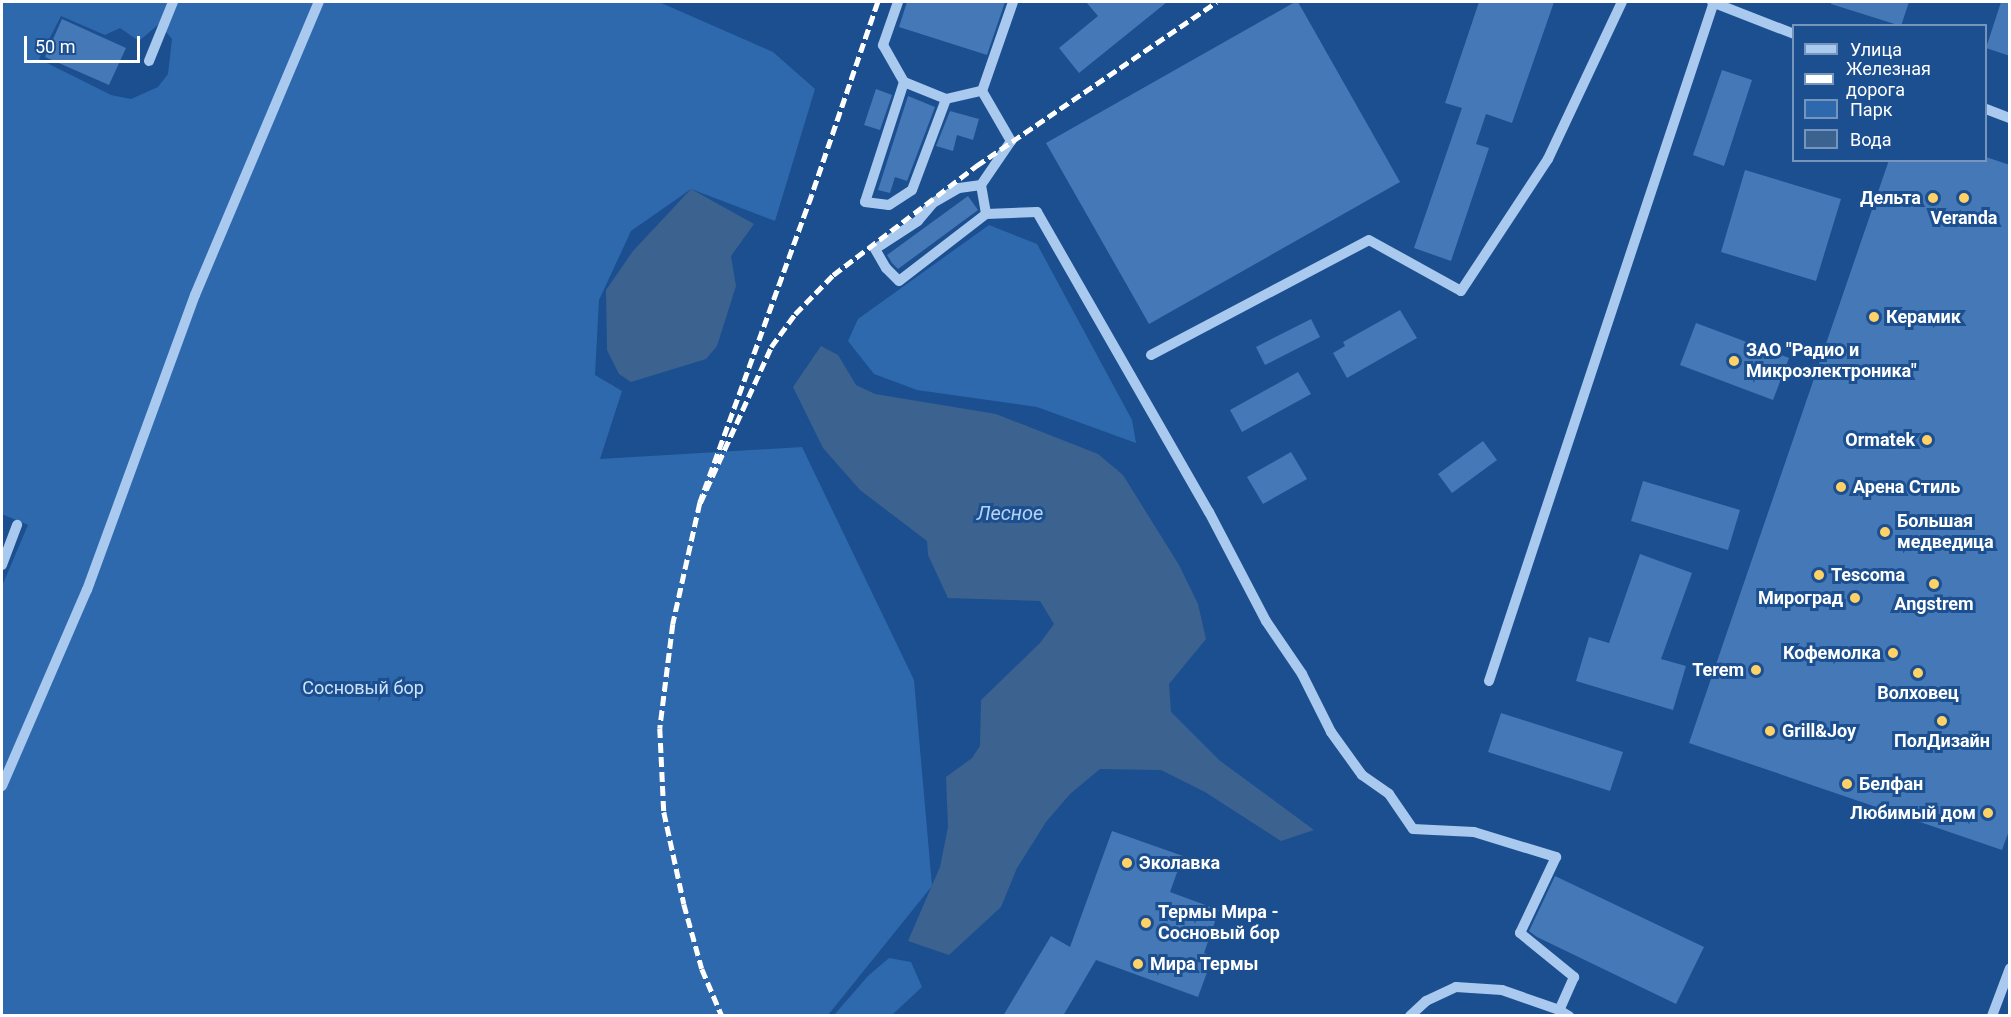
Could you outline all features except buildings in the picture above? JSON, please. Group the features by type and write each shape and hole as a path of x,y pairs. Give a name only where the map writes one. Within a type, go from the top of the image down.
{"street":[{"path":"149,61 173,2"},
{"path":"2,786 87,590 195,295 319,2"},
{"path":"898,2 883,45 904,82 946,99 982,91"},
{"path":"986,214 981,185 1011,141 982,91 1013,2"},
{"path":"1151,355 1369,240 1461,291 1548,159 1622,2"},
{"path":"1489,681 1713,2 1734,6 1792,33"},
{"path":"904,82 865,202 889,205 912,190 946,99"},
{"path":"1987,109 2010,118"},
{"path":"981,185 959,188 933,203 918,221 875,249 886,268 899,281 986,214 1037,212 1209,512 1266,621 1302,674 1331,732 1362,775 1389,794 1413,829 1474,832 1556,857 1521,933 1574,977 1564,1013 1502,990 1456,987 1426,1000 1410,1016"},
{"path":"2,565 16,525"},
{"path":"1992,1016 2010,968"}],"green space":[{"name":"Сосновый бор","path":"2,2 659,2 773,52 815,89 775,221 691,189 631,231 599,300 595,375 622,391 600,459 802,447 914,680 932,886 828,1015 2,1016 2,586 28,525 2,514","holes":["61,16 105,35 120,28 139,41 159,24 172,39 168,74 158,87 131,99 111,95 39,59"]},
{"path":"989,225 1037,244 1132,420 1136,443 1037,407 917,390 874,374 848,341 858,319"},
{"path":"889,958 911,962 922,987 892,1015 834,1015 868,976"}],"water":[{"path":"691,189 754,224 731,256 736,286 717,346 706,359 631,382 619,374 607,350 606,290 633,251"},
{"name":"Лесное","path":"821,346 838,355 856,385 875,394 996,414 1098,454 1123,475 1179,565 1198,604 1206,639 1169,684 1171,712 1219,760 1314,830 1281,841 1205,792 1161,770 1100,769 1070,794 1046,822 1017,868 1001,907 949,955 908,941 940,867 948,827 946,777 972,758 980,746 981,700 1040,643 1054,624 1040,601 948,598 928,555 927,541 860,490 823,448 793,387"}],"railway":[{"path":"878,2 812,195 700,503 771,347 795,314 833,275 976,166 1216,2"},
{"path":"700,503 673,624 660,728 664,812 684,904 702,969 722,1016"}],"place":[{"name":"Дельта","path":"1933,198"},
{"name":"Veranda","path":"1964,198"},
{"name":"Керамик","path":"1874,317"},
{"name":"ЗАО \"Радио и Микроэлектроника\"","path":"1734,361"},
{"name":"Ormatek","path":"1927,440"},
{"name":"Арена Стиль","path":"1841,487"},
{"name":"Большая медведица","path":"1885,532"},
{"name":"Tescoma","path":"1819,575"},
{"name":"Angstrem","path":"1934,584"},
{"name":"Мироград","path":"1855,598"},
{"name":"Кофемолка","path":"1893,653"},
{"name":"Terem","path":"1756,670"},
{"name":"Волховец","path":"1918,673"},
{"name":"ПолДизайн","path":"1942,721"},
{"name":"Grill&Joy","path":"1770,731"},
{"name":"Белфан","path":"1847,784"},
{"name":"Любимый дом","path":"1988,813"},
{"name":"Эколавка","path":"1127,863"},
{"name":"Термы Мира - Сосновый бор","path":"1146,923"},
{"name":"Мира Термы","path":"1138,964"}]}
